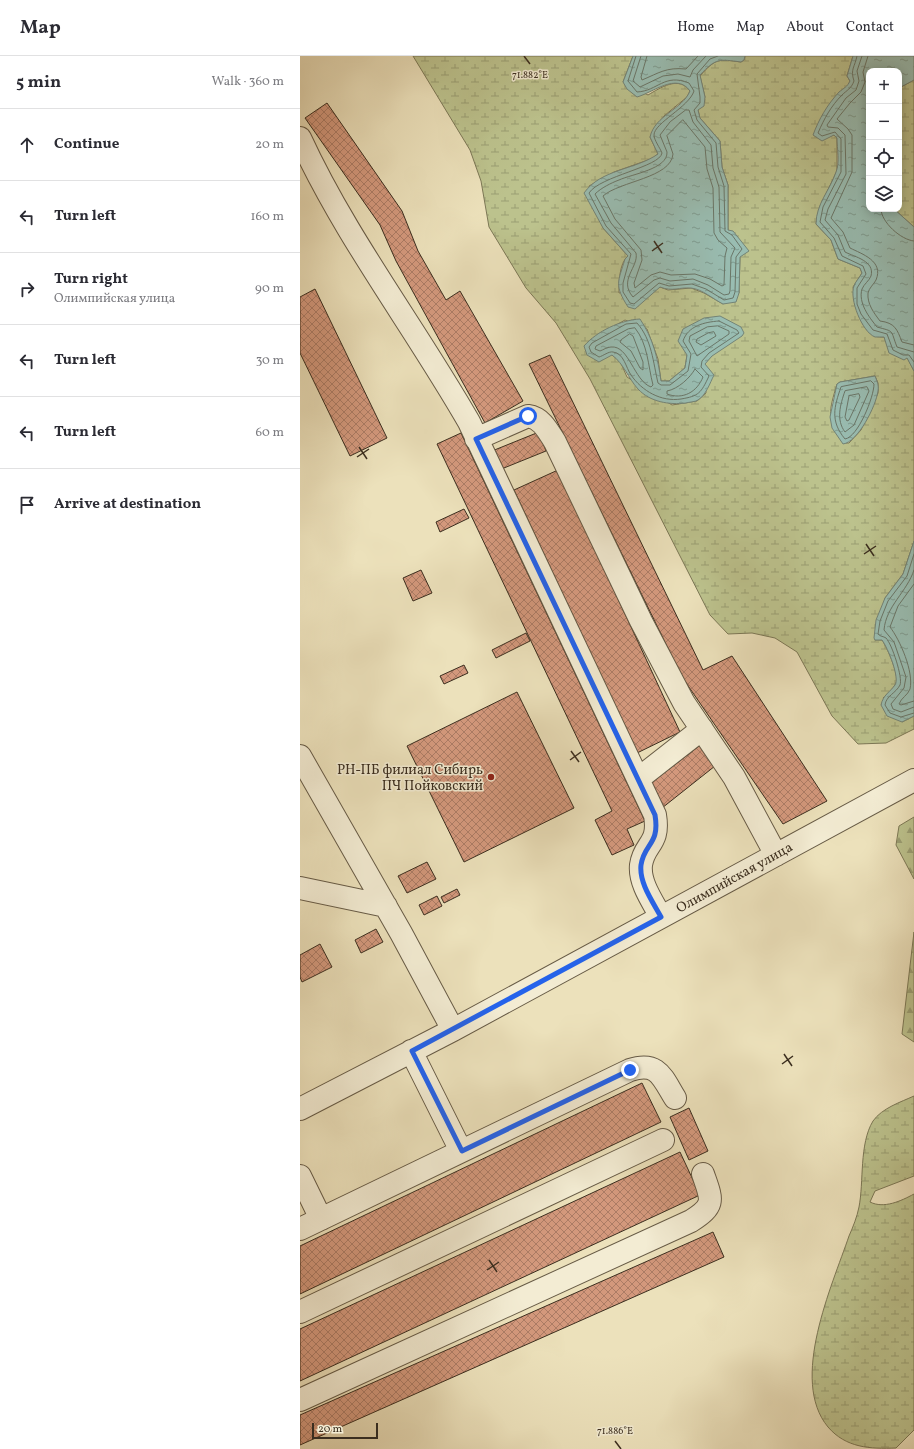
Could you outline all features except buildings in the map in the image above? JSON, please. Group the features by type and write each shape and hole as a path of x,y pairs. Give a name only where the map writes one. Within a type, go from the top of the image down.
{"street":[{"path":"300,138 360,249 449,387 476,439 655,815 657,828 654,839 645,853 641,864 642,879 661,917"},
{"path":"476,439 528,416 537,418 545,426 574,479 641,621 677,690 734,777 776,855"},
{"path":"638,779 702,729"},
{"path":"301,761 386,906 453,1030"},
{"name":"Олимпийская улица","path":"300,1109 453,1030 914,780"},
{"path":"300,888 386,906"},
{"path":"412,1051 462,1151"},
{"path":"300,1229 641,1066 652,1067 660,1074 675,1098"},
{"path":"300,1312 663,1140"},
{"path":"300,1400 691,1222 704,1212 710,1204 710,1193 703,1174"},
{"path":"300,1176 321,1219"}],"green space":[{"path":"413,56 633,56 623,82 648,95 669,84 675,83 686,86 690,91 687,97 664,116 650,137 658,154 651,159 614,172 589,186 603,228 628,256 621,268 619,293 660,287 668,290 691,288 704,293 723,304 739,293 740,257 728,230 728,185 722,167 720,141 700,118 698,110 705,97 700,76 710,66 718,61 727,60 741,62 744,60 745,56 853,56 847,76 850,81 848,86 840,92 830,136 834,135 837,138 837,171 820,206 816,224 831,240 838,259 860,268 862,273 853,287 859,314 865,328 875,336 884,337 907,357 914,371 914,541 903,574 885,598 875,640 882,640 887,649 895,669 897,680 895,685 883,698 902,722 914,716 914,729 886,743 858,744 832,716 797,652 775,638 752,633 728,634 710,615 590,379 556,323 526,288 489,227 481,181 470,150","holes":["625,320 647,329 658,359 661,381 669,381 685,368 687,355 712,356 704,364 706,393 697,401 672,405 627,377 620,361 612,355 584,346 590,340","875,376 878,383 878,393 861,430 849,443 843,443 834,427 831,415 832,401 837,384 840,382"]},
{"path":"914,80 914,227 897,212 902,212 902,86"},
{"path":"914,817 914,879 896,845 899,826"},
{"path":"914,932 914,1042 902,1034"},
{"path":"914,1096 914,1176 875,1191 870,1202 881,1205 887,1204 914,1194 914,1430 896,1448 859,1446 835,1434 828,1427 817,1407 812,1384 813,1359 825,1306 858,1211 864,1152 869,1130 873,1121 881,1112"}],"water":[{"path":"633,56 745,56 744,60 741,62 728,60 718,61 710,65 700,75 705,97 704,106 698,110 700,118 720,141 722,167 728,185 728,230 733,231 749,251 740,257 739,293 736,302 723,304 703,292 691,288 669,289 660,287 635,309 628,307 621,293 619,288 619,278 625,259 628,256 603,228 584,193 591,185 609,174 649,159 658,154 650,137 653,129 657,123 686,98 690,91 685,86 678,83 671,83 637,97 627,89 623,82"},
{"path":"853,56 914,56 914,80 902,86 902,68 866,68 866,212 897,212 914,227 914,371 907,358 904,360 889,353 884,337 875,337 870,334 861,322 853,299 855,283 862,273 860,268 838,259 831,240 816,224 818,210 837,168 838,155 837,138 834,135 822,141 813,135 827,107 850,81 847,76"},
{"path":"720,316 741,327 744,333 742,336 712,356 705,364 714,375 708,389 701,398 694,402 680,404 667,403 648,397 638,389 620,363 612,355 599,362 587,355 584,346 602,331 610,327 640,319 645,326 654,349 661,381 669,381 685,368 687,355 678,341 683,329 704,318"},
{"path":"875,376 878,391 877,398 870,414 855,437 849,442 843,444 832,428 830,417 837,384 840,382"},
{"path":"914,541 914,716 902,722 887,716 881,705 885,696 895,685 896,676 893,663 882,640 875,640 874,638 876,620 885,598 903,574"}],"place":[{"name":"РН-ПБ филиал Сибирь ПЧ Пойковский","path":"491,777"}],"route":[{"path":"528,416 476,439 655,815 657,828 654,839 645,853 641,864 642,879 661,917 412,1051 462,1151 630,1070"}]}
